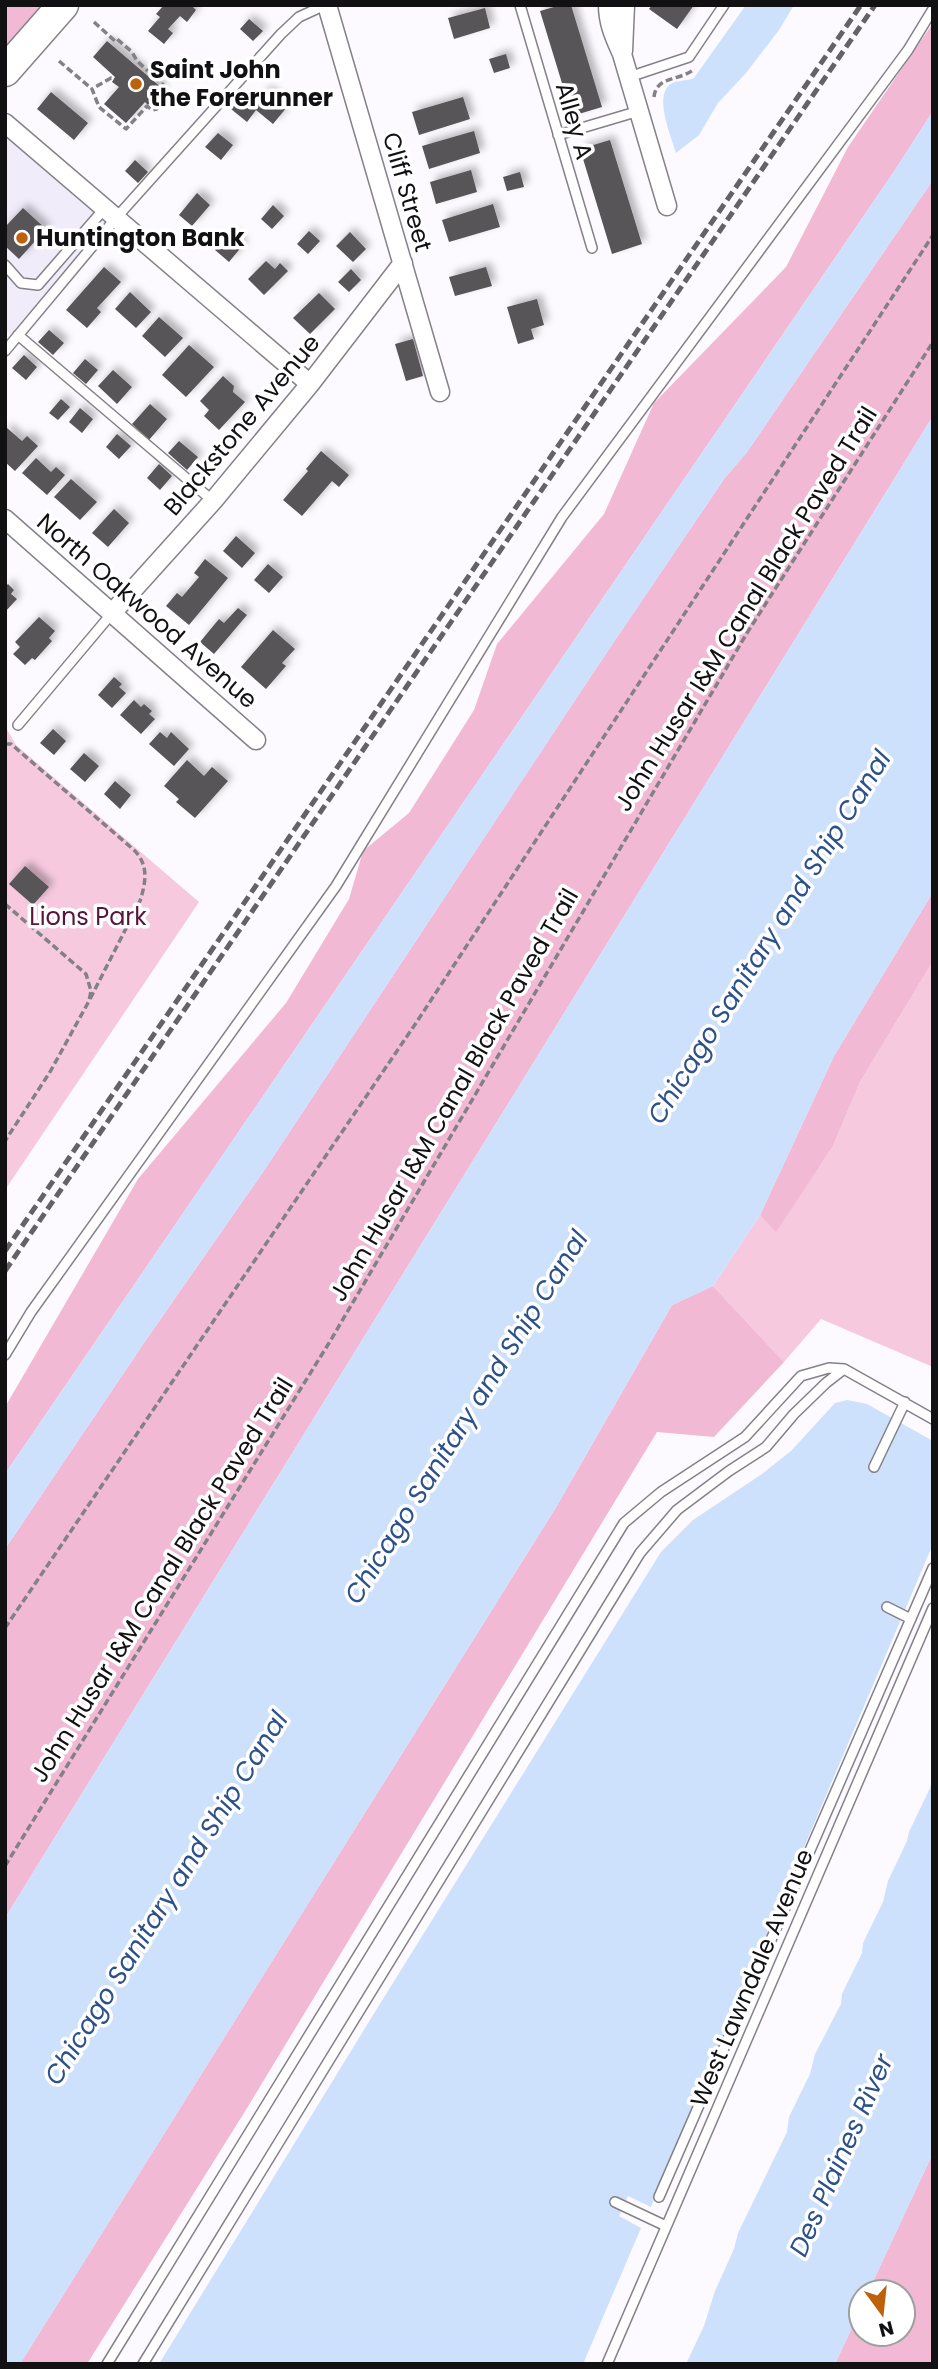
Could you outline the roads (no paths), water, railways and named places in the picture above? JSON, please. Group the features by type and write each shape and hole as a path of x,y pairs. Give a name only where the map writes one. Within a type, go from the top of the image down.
{"main road":[{"path":"5,71 63,5"}],"street":[{"name":"Cliff Street","path":"326,5 440,392"},
{"path":"608,5 612,33 629,76 647,108 667,206"},
{"path":"622,54 625,5"},
{"path":"5,123 310,384"},
{"name":"Blackstone Avenue","path":"113,612 213,501 310,384 402,263"},
{"name":"North Oakwood Avenue","path":"5,519 256,740"}],"lane":[{"path":"5,265 21,282 38,285 111,213 281,34 299,17 326,5"},
{"name":"Alley A","path":"520,5 592,248"},
{"path":"629,76 689,57 724,5"},
{"path":"5,1355 31,1312 336,886 562,517 908,50 933,9"},
{"path":"558,135 647,108"},
{"path":"5,351 111,213"},
{"path":"18,335 213,501"},
{"path":"18,725 113,612"},
{"path":"107,2364 624,1523 671,1485 744,1437 801,1376 829,1368 844,1369 933,1419"},
{"path":"143,2364 640,1553 677,1510 766,1447 794,1414 844,1369"},
{"path":"874,1467 905,1402"},
{"path":"659,2197 933,1568"},
{"path":"887,1607 911,1619"},
{"name":"West Lawndale Avenue","path":"607,2364 933,1608"},
{"path":"615,2202 666,2226"}],"water":[{"path":"746,5 794,5 779,30 746,73 718,103 699,135 676,153 663,106 666,89 674,82 694,78"},
{"path":"933,111 933,180 747,452 724,479 265,1169 5,1549 5,1474"},
{"name":"Chicago Sanitary and Ship Canal","path":"933,416 933,892 834,1056 760,1215 713,1286 672,1305 555,1509 20,2364 5,2364 5,1918"},
{"path":"847,1400 867,1404 933,1441 933,1544 651,2207 628,2196 619,2216 641,2228 583,2364 159,2364 661,1552 693,1520 762,1474 791,1451 835,1403"},
{"name":"Des Plaines River","path":"933,1777 933,2153 875,2278 847,2278 847,2338 835,2364 686,2364 704,2326 738,2233 787,2132 789,2117 810,2074 815,2054 841,2004 842,1994 862,1953 863,1943 883,1902 888,1881"}],"railway":[{"path":"5,1251 861,5"},
{"path":"5,1271 875,5"}],"place":[{"name":"Saint John the Forerunner","path":"136,84"},
{"name":"Huntington Bank","path":"22,238"}],"park label":[{"name":"Lions Park","path":"88,917"}]}
